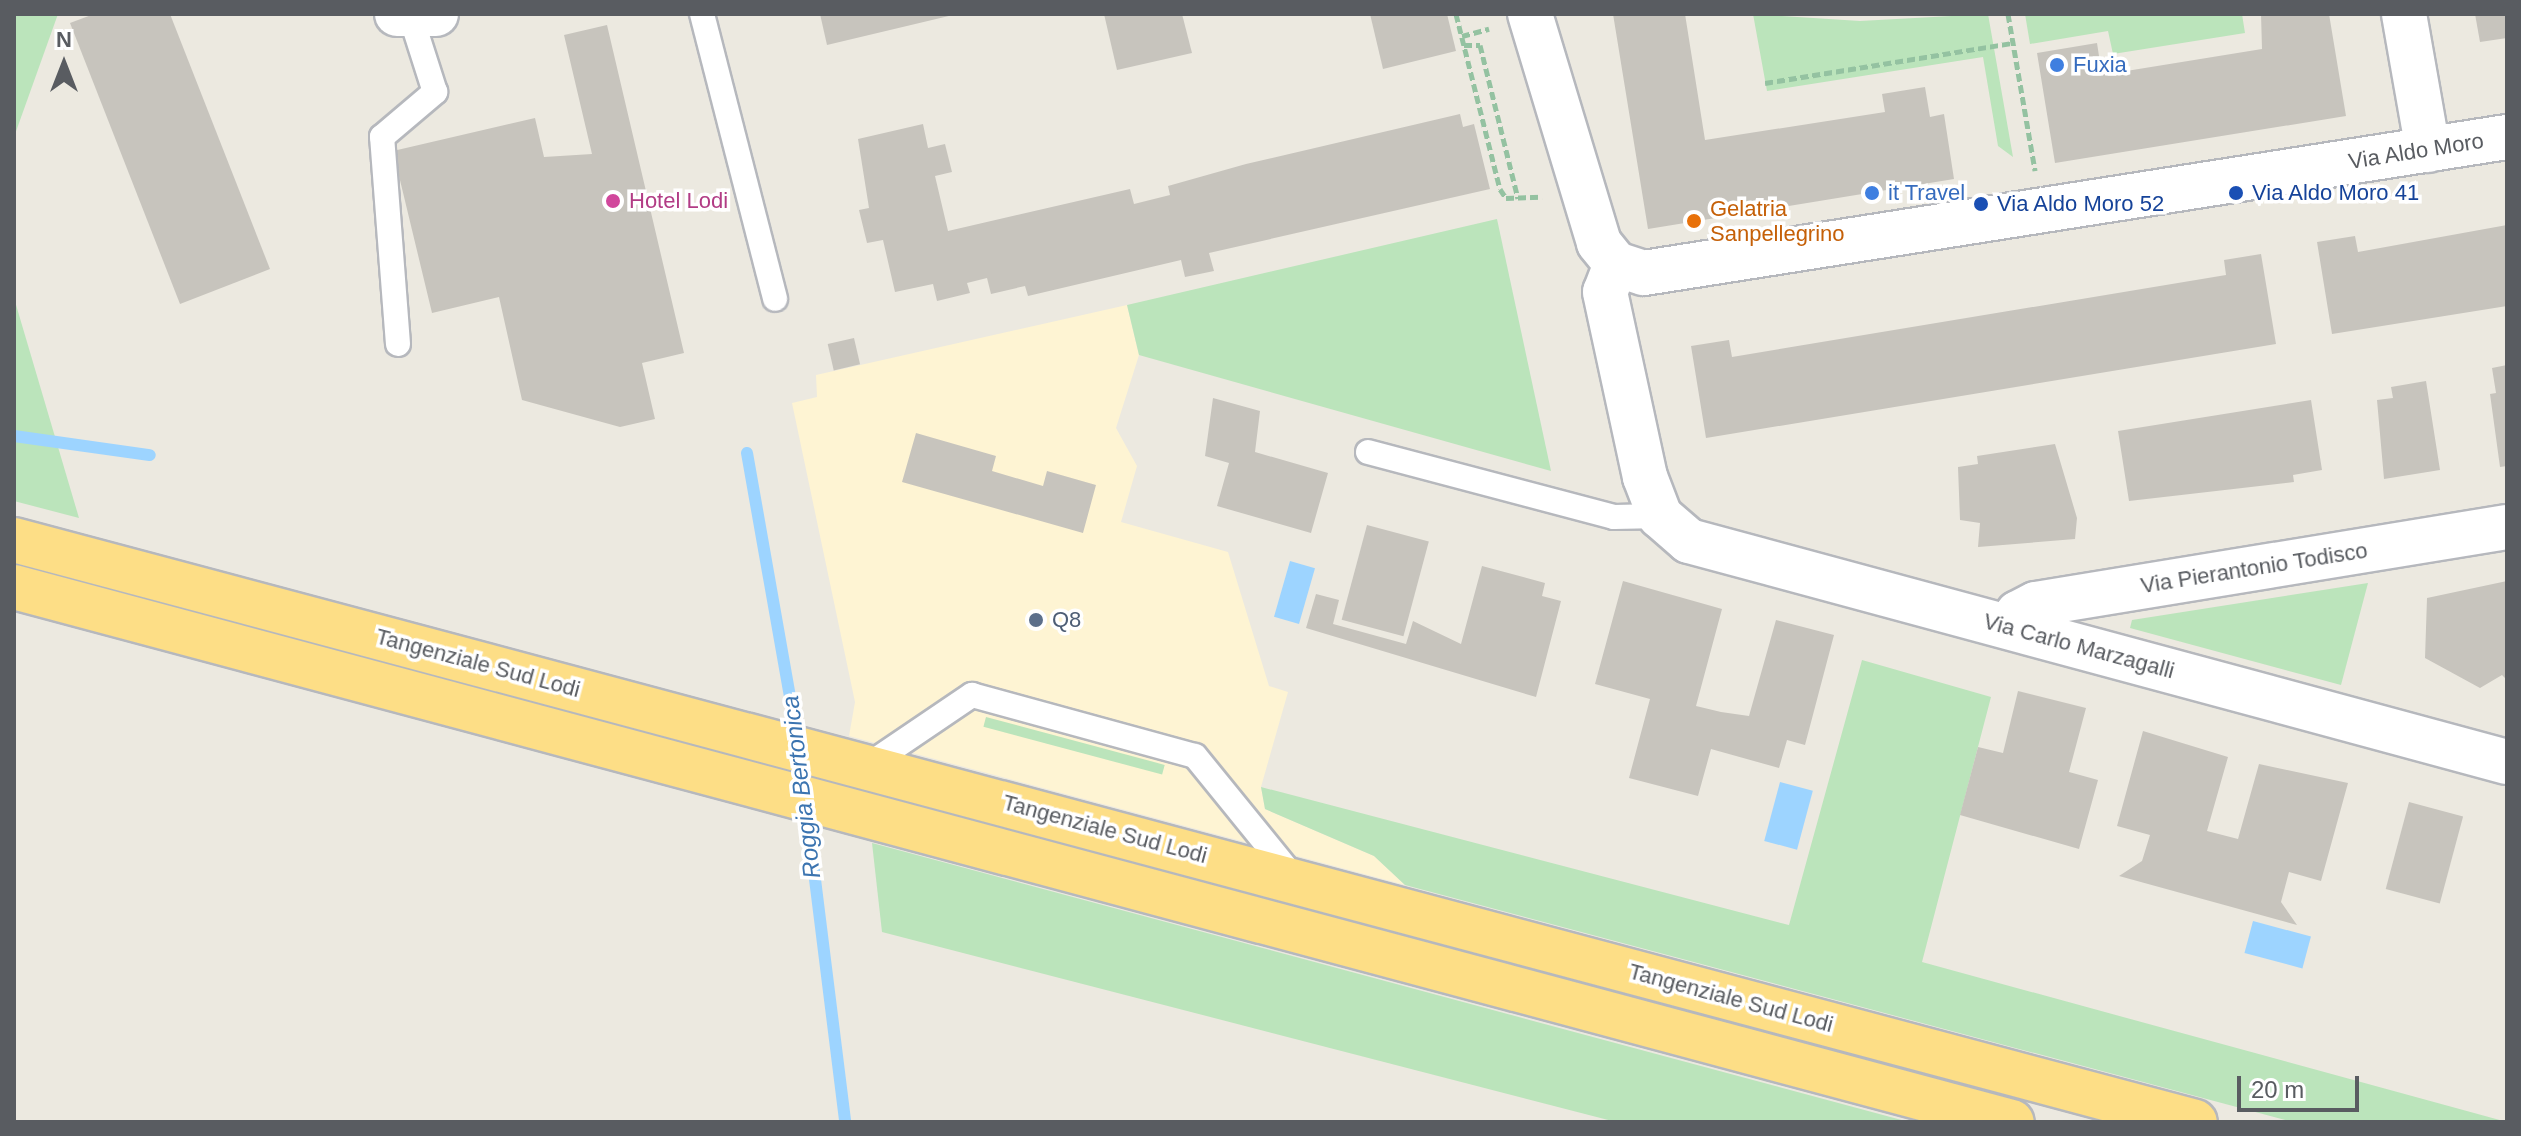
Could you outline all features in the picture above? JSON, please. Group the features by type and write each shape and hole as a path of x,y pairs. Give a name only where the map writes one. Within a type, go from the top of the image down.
{"highway":[{"name":"Tangenziale Sud Lodi","path":"14,540 2195,1122"},
{"name":"Tangenziale Sud Lodi","path":"14,587 2012,1122"}],"street":[{"path":"1530,14 1599,243 1616,264 1607,305 1660,516"},
{"path":"1558,14 1587,195"},
{"path":"2404,14 2428,150"},
{"name":"Via Aldo Moro","path":"1616,264 1663,273 2507,137"},
{"name":"Via Carlo Marzagalli","path":"1660,516 1689,541 2507,762"},
{"name":"Via Pierantonio Todisco","path":"2012,627 2018,613 2036,604 2507,527"}],"lane":[{"path":"702,14 775,299"},
{"path":"398,344 382,137 435,92 415,15"},
{"path":"1368,452 1614,517 1660,516"},
{"path":"858,763 972,695 1195,756 1295,880"}],"path":[{"path":"1456,14 1500,189"},
{"path":"2008,14 2042,211"},
{"path":"1462,36 1489,29"},
{"path":"1765,83 2013,43"},
{"path":"1464,45 1480,45 1518,198"}],"shaded area":[{"path":"1127,305 1139,355 1116,428 1137,466 1121,522 1228,552 1269,686 1288,692 1261,787 1265,809 1374,856 1405,885 849,736 855,702 792,403 817,397 816,375"}],"green space":[{"path":"14,14 58,14 14,137"},
{"path":"1753,14 1860,21 1988,14 2013,157 1998,146 1983,57 1767,91"},
{"path":"2025,14 2242,14 2245,33 2113,54 2108,31 2030,44"},
{"path":"1497,219 1551,471 1139,355 1127,305"},
{"path":"14,298 79,518 14,501"},
{"path":"2368,583 2341,685 2130,628 2132,620"},
{"path":"1862,660 1991,697 1922,962 2507,1122 2293,1122 1405,885 1374,856 1265,809 1261,787 1789,925"},
{"path":"986,717 1165,765 1162,775 983,727"},
{"path":"872,843 1909,1122 1616,1122 882,932"}],"water":[{"path":"1290,561 1315,568 1299,624 1274,617"},
{"path":"1780,782 1813,791 1797,850 1764,841"},
{"path":"2253,921 2311,937 2302,968 2244,953"}],"building":[{"path":"94,14 170,14 270,269 180,304 70,23"},
{"path":"820,14 952,14 953,15 827,45"},
{"path":"1104,14 1182,14 1192,53 1117,70"},
{"path":"1370,14 1447,14 1456,51 1383,69"},
{"path":"1613,14 1685,14 1705,140 1885,112 1882,94 1925,87 1930,117 1944,114 1954,179 1648,229"},
{"path":"2261,14 2329,14 2346,116 2055,163 2037,53 2097,43 2101,69 2114,73 2262,49"},
{"path":"2475,14 2507,14 2507,38 2480,42"},
{"path":"607,25 684,353 642,363 655,419 620,427 522,400 499,297 432,313 393,151 535,118 544,157 592,154 564,35"},
{"path":"1460,114 1463,127 1474,124 1490,189 1209,253 1214,271 1185,277 1181,260 1028,296 1025,286 991,294 987,278 967,283 970,293 937,301 933,284 895,292 883,240 867,243 859,210 869,208 858,139 923,124 928,148 945,144 952,172 935,176 948,231 1130,189 1134,204 1170,195 1168,186 1246,164"},
{"path":"2507,225 2507,306 2332,334 2317,242 2355,236 2358,252"},
{"path":"2261,254 2276,344 1706,438 1691,346 1729,340 1732,357 2226,275 2224,260"},
{"path":"854,338 860,364 834,370 828,344"},
{"path":"2507,365 2507,466 2500,467 2490,394 2496,393 2492,368"},
{"path":"2426,381 2440,470 2384,479 2377,400 2393,398 2391,387"},
{"path":"1213,398 1260,411 1255,452 1328,473 1311,533 1217,506 1229,463 1205,456"},
{"path":"2311,400 2322,470 2293,475 2294,482 2129,501 2118,431"},
{"path":"916,433 996,456 992,471 1043,486 1047,471 1096,485 1083,533 902,482"},
{"path":"2055,444 2077,518 2075,539 1978,547 1980,523 1960,520 1958,467 1978,464 1977,456"},
{"path":"1367,525 1429,542 1403,636 1342,620"},
{"path":"1482,566 1545,583 1542,596 1561,601 1536,697 1306,628 1316,594 1339,600 1333,624 1406,644 1413,621 1461,644"},
{"path":"1623,581 1722,609 1696,706 1749,716 1776,620 1834,635 1805,745 1787,740 1779,768 1711,749 1698,796 1629,778 1650,699 1595,684"},
{"path":"2507,581 2507,680 2502,675 2480,688 2425,658 2427,598"},
{"path":"2018,691 2086,708 2069,772 2098,780 2079,849 1960,815 1978,747 2003,753"},
{"path":"2143,731 2228,757 2207,831 2238,839 2259,764 2348,783 2321,881 2289,872 2281,902 2297,925 2119,876 2142,861 2150,835 2117,826"},
{"path":"2409,802 2463,816 2440,903 2386,889"}],"waterway":[{"path":"14,436 150,455"},
{"name":"Roggia Bertonica","path":"747,453 798,741"},
{"name":"Roggia Bertonica","path":"806,807 845,1122"}],"place":[{"name":"Fuxia","path":"2057,65"},
{"name":"it Travel","path":"1872,193"},
{"name":"Via Aldo Moro 41","path":"2236,193"},
{"name":"Hotel Lodi","path":"613,201"},
{"name":"Via Aldo Moro 52","path":"1981,204"},
{"name":"Gelatria Sanpellegrino","path":"1694,221"},
{"name":"Q8","path":"1036,620"}]}
